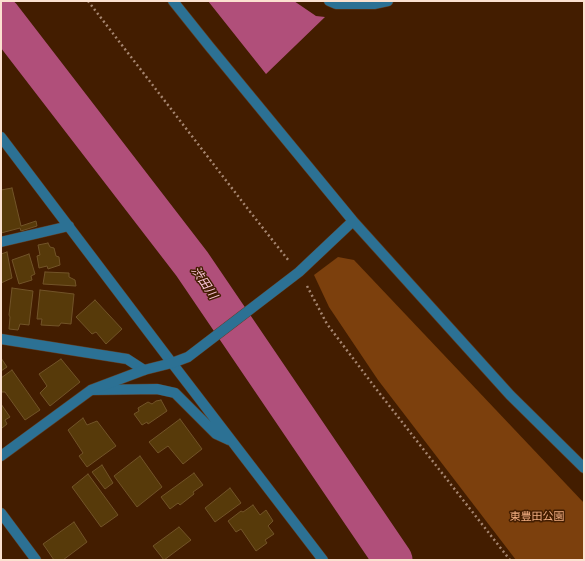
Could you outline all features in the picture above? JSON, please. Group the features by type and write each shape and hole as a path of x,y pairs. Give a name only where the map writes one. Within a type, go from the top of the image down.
{"street":[{"path":"173,1 353,221 510,395 584,468"},
{"path":"329,1 336,4 374,4 388,1"},
{"path":"1,137 323,560"},
{"path":"1,456 91,390 144,370 172,363 188,357 299,272 353,221"},
{"path":"1,242 69,226"},
{"path":"1,339 127,359 144,370"},
{"path":"91,390 157,389 175,393 216,434 232,442"},
{"path":"1,513 36,560"}],"path":[{"path":"88,1 251,213 299,272 327,324 510,560"}],"green space":[{"name":"東豊田公園","path":"338,257 354,260 584,503 584,560 516,560 378,380 329,307 314,275"}],"shaded area":[{"path":"208,1 294,1 316,16 325,17 266,74"}],"building":[{"path":"12,188 21,226 36,221 37,226 21,231 20,228 1,233 1,190"},
{"path":"48,243 50,247 54,248 56,256 59,257 60,265 48,269 47,266 39,268 37,256 40,255 38,245"},
{"path":"7,252 12,278 1,283 1,254"},
{"path":"29,254 35,274 31,276 32,280 19,284 12,260"},
{"path":"45,272 69,273 69,277 75,280 76,286 43,284"},
{"path":"12,288 33,291 29,325 20,324 18,330 9,329"},
{"path":"40,290 74,294 71,324 61,323 59,326 41,325 42,319 37,319"},
{"path":"95,300 122,329 106,344 96,332 92,334 76,317"},
{"path":"1,358 7,367 1,371"},
{"path":"61,359 80,382 50,406 40,393 47,386 39,374"},
{"path":"12,370 40,410 25,420 5,392 1,392 1,378"},
{"path":"161,400 167,411 148,424 147,422 142,425 134,414 139,411 138,408 148,402 152,404"},
{"path":"1,404 10,417 5,420 7,424 2,428 1,427"},
{"path":"83,418 87,425 97,421 116,446 87,467 79,456 83,453 68,430"},
{"path":"180,419 202,449 183,464 168,446 158,453 149,442"},
{"path":"140,456 162,487 137,507 114,476"},
{"path":"102,465 113,483 105,489 92,472"},
{"path":"194,473 203,485 193,492 194,494 180,505 178,503 170,509 161,497"},
{"path":"88,474 118,515 101,527 72,487"},
{"path":"230,488 241,503 215,522 205,508"},
{"path":"253,505 260,515 266,510 273,521 268,526 274,534 265,540 267,543 256,551 241,529 236,532 228,521 241,511 243,512"},
{"path":"74,522 87,542 63,560 54,560 43,544"},
{"path":"179,527 191,540 164,560 153,546"}],"waterway":[{"name":"渋田川","path":"1,16 192,264 393,560"}]}
